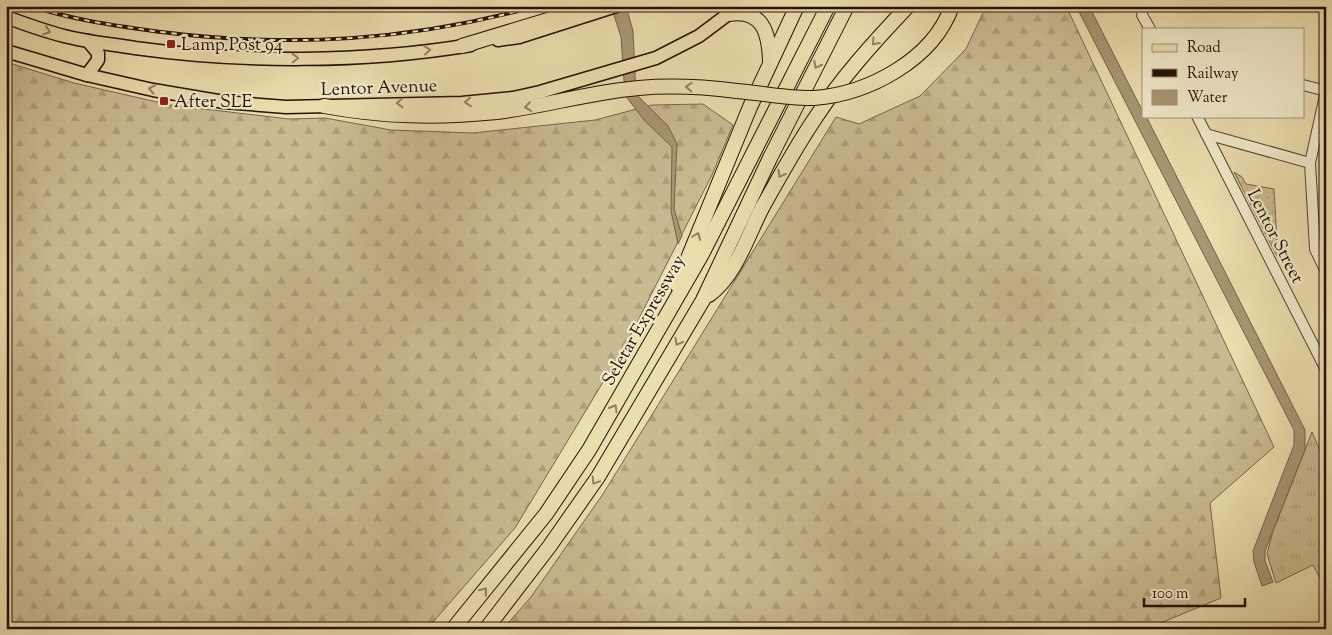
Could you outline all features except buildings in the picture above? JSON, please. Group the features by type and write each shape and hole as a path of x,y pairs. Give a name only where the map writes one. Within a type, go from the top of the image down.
{"highway":[{"path":"678,298 677,286 680,275 770,61 797,6"},
{"name":"Seletar Expressway","path":"454,629 552,506 589,450 678,298 828,6"},
{"path":"486,629 550,547 598,477 703,300 770,158 847,6"},
{"path":"703,300 716,289 730,271 766,201 814,119 848,71 908,6"},
{"path":"324,106 376,114 424,116 499,111 616,91 658,86 711,88 812,98 828,96 882,78 913,59 936,36 952,6"},
{"path":"462,46 598,8"},
{"path":"734,10 759,20 767,32 770,61"}],"main road":[{"path":"598,8 616,6"},
{"name":"Lentor Avenue","path":"6,51 87,75 153,90 216,101 286,107 462,102 512,98 656,58 699,36 734,10"},
{"name":"Lentor Avenue","path":"6,17 63,36 194,56 246,59 393,54 462,46"},
{"path":"87,75 98,60 98,53 88,41"}],"street":[{"path":"1142,15 1149,28"},
{"path":"1304,85 1326,91 1310,163 1315,249 1326,272"},
{"name":"Lentor Street","path":"1198,118 1326,370"},
{"path":"1206,134 1310,163"}],"green space":[{"path":"211,6 421,6 274,10"},
{"path":"986,6 1066,6 1274,447 1210,503 1221,598 1146,629 503,629 531,597 603,494 836,117 859,124 920,96 966,49"},
{"path":"6,62 74,83 170,105 289,119 325,118 391,130 473,133 595,120 652,105 703,104 733,125 712,175 626,344 515,528 427,629 6,629"},
{"path":"1234,172 1242,177 1246,184 1274,189 1278,258"},
{"path":"1312,432 1326,464 1326,590 1313,565 1276,583 1267,554 1273,531"}],"water":[{"path":"611,6 626,6 633,31 636,94 668,126 677,144 674,209 682,236 678,244 671,211 672,147 644,120 625,95 621,37"},
{"path":"1076,6 1089,6 1142,110 1142,118 1147,118 1305,430 1305,450 1265,551 1265,561 1273,582 1262,586 1254,562 1253,551 1294,445 1294,430"}],"railway":[{"path":"31,6 79,19 112,25 161,32 257,40 304,40 397,34 490,18 537,6"}],"place":[{"name":"Lamp Post 94","path":"171,44"},
{"name":"After SLE","path":"164,101"}]}
